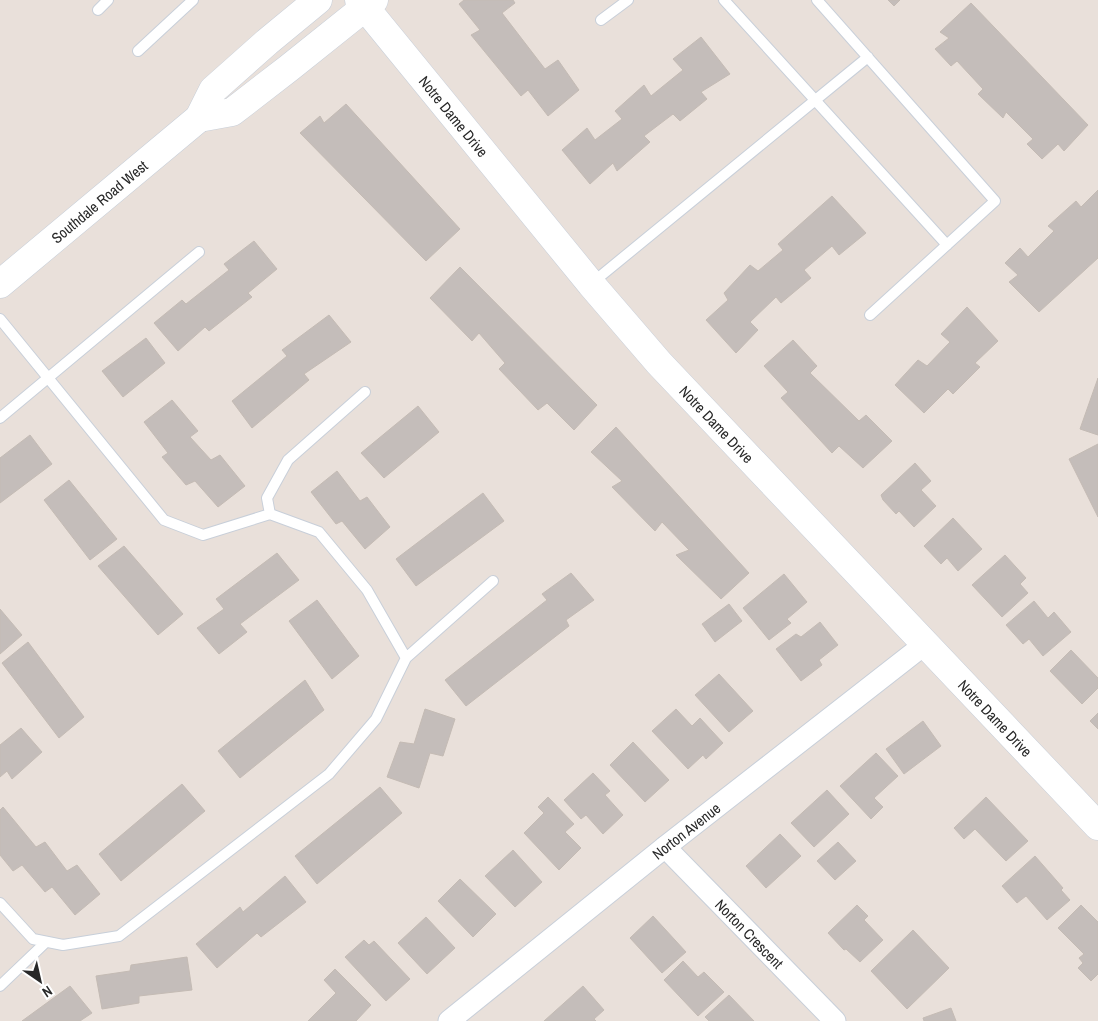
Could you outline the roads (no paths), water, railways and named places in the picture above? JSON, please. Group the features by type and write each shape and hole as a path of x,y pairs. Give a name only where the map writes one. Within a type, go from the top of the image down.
{"street":[{"name":"Southdale Road West","path":"0,284 198,118 213,90 318,0"},
{"name":"Southdale Road West","path":"198,118 232,112 290,68 366,2"},
{"name":"Notre Dame Drive","path":"366,2 592,284 659,363 1098,826"},
{"name":"Norton Avenue","path":"449,1021 665,847 925,644"},
{"name":"Norton Crescent","path":"665,847 835,1021"}],"lane":[{"path":"98,10 108,0"},
{"path":"138,51 193,0"},
{"path":"601,20 628,0"},
{"path":"724,0 947,245"},
{"path":"818,0 995,201 870,315"},
{"path":"592,284 868,57"},
{"path":"0,418 200,252"},
{"path":"0,318 164,520 203,535 270,514 318,532 367,590 406,658"},
{"path":"270,514 267,498 288,460 365,392"},
{"path":"0,903 33,939 63,945 119,936 329,774 376,719 406,658 493,581"},
{"path":"0,986 46,942"}]}
